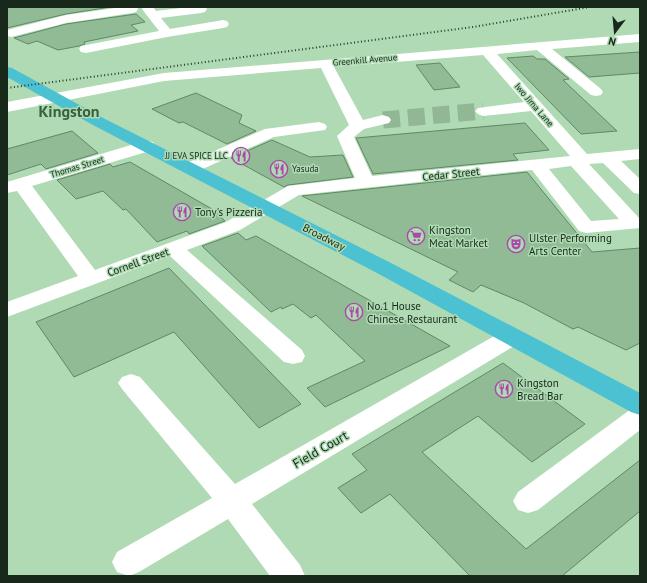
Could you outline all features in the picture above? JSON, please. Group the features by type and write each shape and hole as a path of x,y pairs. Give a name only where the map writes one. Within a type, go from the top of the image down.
{"highway":[{"name":"Broadway","path":"7,72 99,122 266,207 640,405"}],"street":[{"path":"11,33 66,19 129,8 151,10 201,9"},
{"path":"151,10 167,33"},
{"path":"86,49 223,24"},
{"name":"Greenkill Avenue","path":"7,107 164,76 640,38"},
{"path":"540,46 596,92"},
{"name":"Iwo Jima Lane","path":"486,50 536,106 580,161 634,224 586,227 536,165"},
{"path":"325,63 358,126"},
{"path":"483,111 536,106"},
{"path":"366,182 346,136 358,126 383,120"},
{"path":"190,168 271,132 319,127"},
{"name":"Thomas Street","path":"14,186 147,146"},
{"name":"Cedar Street","path":"266,207 294,190 640,154"},
{"path":"608,158 640,189"},
{"path":"14,186 91,279"},
{"name":"Cornell Street","path":"7,310 233,226 266,207"},
{"path":"173,248 293,356"},
{"name":"Field Court","path":"128,562 511,337"},
{"path":"131,383 232,501 289,576"},
{"path":"528,501 640,416"}],"building":[{"path":"7,7 111,7 66,14 7,28"},
{"path":"136,14 145,22 131,25 138,31 84,42 85,44 79,46 58,50 37,41 28,44 14,38 66,24"},
{"path":"640,52 640,73 589,77 565,57"},
{"path":"533,56 537,59 545,59 569,79 563,80 617,131 581,134 507,58"},
{"path":"440,63 460,87 434,90 416,65"},
{"path":"196,93 242,115 239,123 256,131 227,144 183,122 179,123 152,109"},
{"path":"525,123 549,150 513,154 518,160 373,174 356,138"},
{"path":"72,131 98,153 46,169 41,164 7,175 7,149"},
{"path":"272,140 310,157 343,155 353,177 288,185 284,187 231,158"},
{"path":"130,162 212,209 225,221 189,234 187,231 157,242 126,209 123,210 103,191 76,199 57,180 110,164 113,167"},
{"path":"527,172 592,252 640,248 640,343 626,350 578,327 573,329 524,303 481,285 473,292 449,280 458,272 302,196"},
{"path":"238,233 246,240 256,236 450,346 325,407 307,388 365,361 316,315 311,318 293,304 282,309 281,307 271,312 202,246"},
{"path":"169,268 301,404 259,428 174,332 74,377 36,322"},
{"path":"503,363 585,424 532,462 478,416 422,452 526,549 640,460 640,511 562,576 470,576 390,494 361,513 338,488 367,470 352,454"}],"tunnel":[{"path":"383,120 483,111"}],"railway":[{"path":"7,88 473,27 590,7"}],"place":[{"name":"JJ EVA SPICE LLC","path":"241,156"},
{"name":"Yasuda","path":"279,169"},
{"name":"Tony's Pizzeria","path":"182,212"},
{"name":"Kingston Meat Market","path":"416,236"},
{"name":"Ulster Performing Arts Center","path":"516,244"},
{"name":"No.1 House Chinese Restaurant","path":"354,312"},
{"name":"Kingston Bread Bar","path":"504,389"}],"district":[{"name":"Kingston","path":"69,111"}]}
